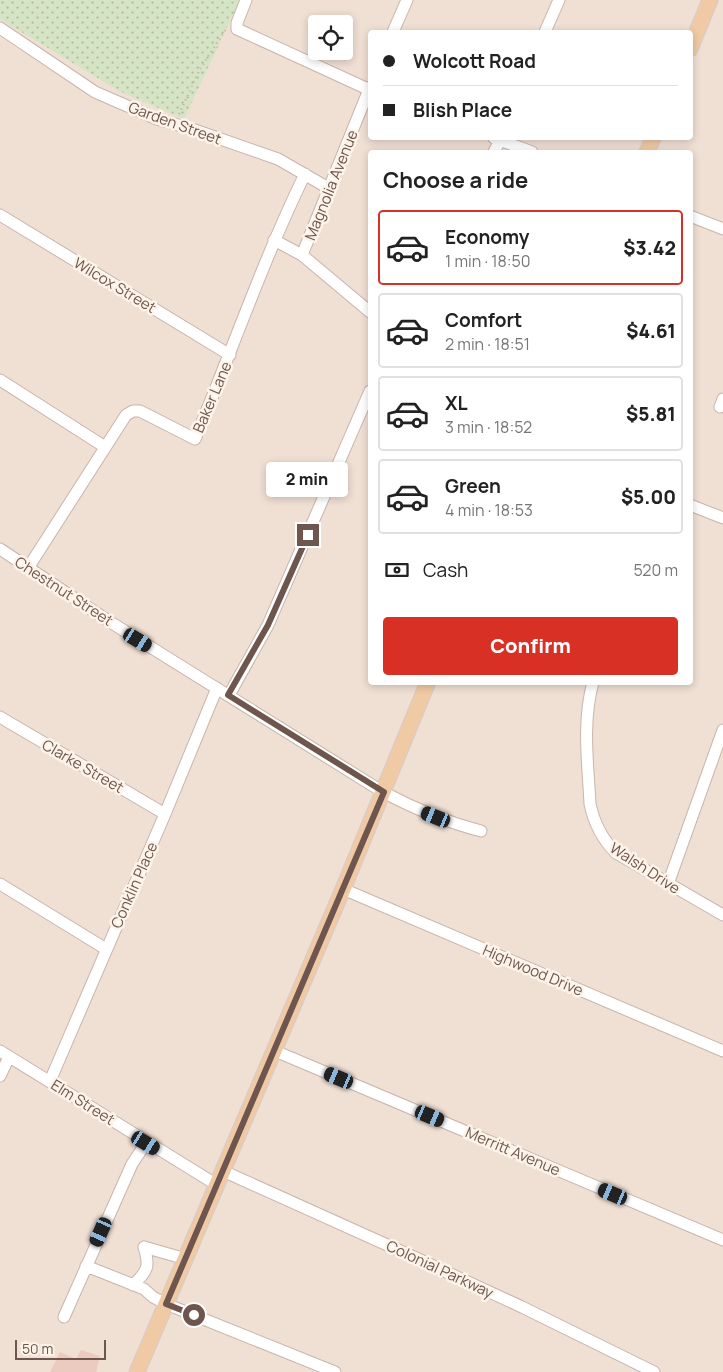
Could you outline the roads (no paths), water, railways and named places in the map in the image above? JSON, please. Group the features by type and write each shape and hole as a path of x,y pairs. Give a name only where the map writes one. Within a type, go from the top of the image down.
{"main road":[{"path":"693,42 710,0"},
{"path":"136,1372 343,890 427,685"}],"street":[{"path":"246,0 237,22 237,29 368,88"},
{"path":"394,30 407,0"},
{"path":"546,30 559,0"},
{"name":"Garden Street","path":"0,28 95,92 157,119 278,160 330,189"},
{"name":"Magnolia Avenue","path":"302,255 368,94"},
{"path":"504,140 527,150"},
{"name":"Baker Lane","path":"28,568 126,415 140,411 195,439 230,355 274,240 305,174"},
{"name":"Wilcox Street","path":"0,214 230,355"},
{"path":"693,217 723,229"},
{"path":"274,240 302,255 368,310"},
{"path":"0,380 104,447"},
{"path":"228,695 268,625 368,396"},
{"path":"693,507 723,518"},
{"name":"Chestnut Street","path":"0,549 107,620 384,792 411,807 433,816 481,831"},
{"name":"Walsh Drive","path":"592,685 586,720 590,804 593,816 605,843 616,853 723,915"},
{"name":"Conklin Place","path":"50,1082 217,688"},
{"name":"Clarke Street","path":"0,718 165,814"},
{"path":"668,884 723,730"},
{"path":"0,884 106,949"},
{"name":"Highwood Drive","path":"343,890 723,1051"},
{"name":"Merritt Avenue","path":"274,1051 723,1240"},
{"path":"0,1076 4,1054"},
{"name":"Elm Street","path":"4,1054 146,1143 220,1178"},
{"path":"64,1317 132,1164 146,1143"},
{"name":"Colonial Parkway","path":"220,1178 442,1270 654,1372"},
{"path":"139,1287 141,1278 147,1268 148,1260 144,1247 186,1259"},
{"path":"86,1266 139,1287 153,1298 166,1304 335,1372"}]}
